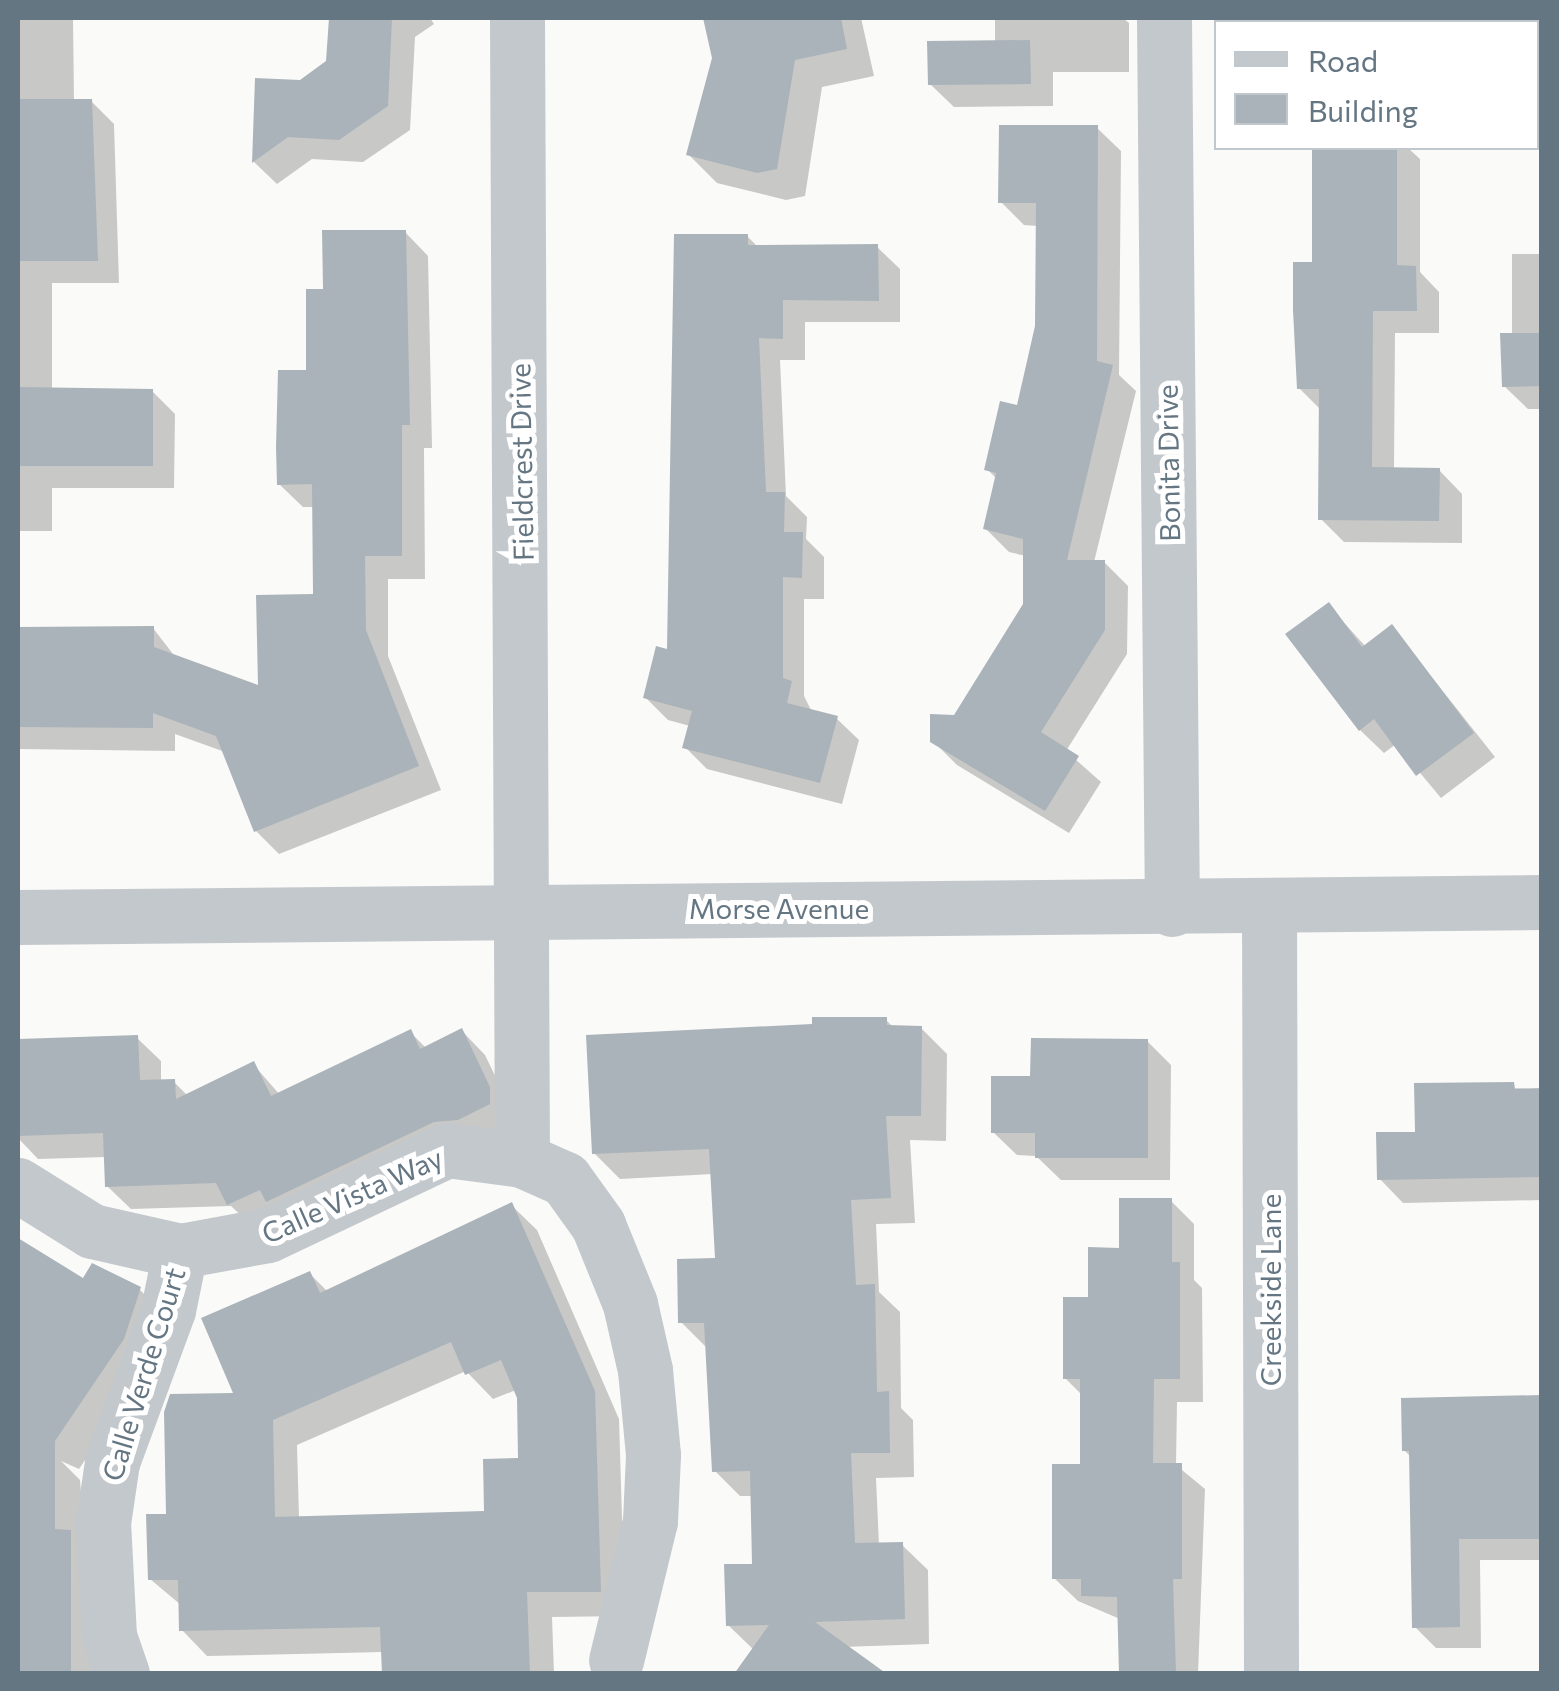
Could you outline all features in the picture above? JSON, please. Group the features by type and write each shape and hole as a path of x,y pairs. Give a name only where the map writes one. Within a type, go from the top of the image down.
{"street":[{"name":"Fieldcrest Drive","path":"518,18 525,907"},
{"name":"Bonita Drive","path":"1164,18 1172,908"},
{"name":"Morse Avenue","path":"18,917 525,907 1270,908 1542,902"},
{"path":"522,1160 525,907"},
{"name":"Creekside Lane","path":"1270,908 1272,1674"},
{"name":"Calle Vista Way","path":"18,1185 92,1231 180,1251 268,1235 446,1150 522,1160 564,1180 586,1202 630,1304 645,1370 653,1455 650,1522 616,1660"},
{"name":"Calle Verde Court","path":"122,1674 108,1636 103,1523 112,1462 168,1310 180,1251"}],"building":[{"path":"329,18 392,18 388,106 339,140 288,137 252,163 255,78 300,80 326,61"},
{"path":"703,18 841,18 847,49 795,60 777,169 757,173 686,155 712,58"},
{"path":"1030,40 1031,84 928,85 927,41"},
{"path":"18,99 92,99 98,261 18,261"},
{"path":"999,125 1098,125 1097,361 1113,365 1067,560 1105,560 1105,630 1041,732 1079,756 1045,811 930,742 930,714 954,715 1023,604 1023,539 983,529 996,473 984,470 1000,401 1017,405 1035,326 1036,203 998,203"},
{"path":"1312,150 1397,150 1397,265 1416,266 1417,311 1373,311 1372,467 1440,468 1439,521 1318,520 1319,389 1297,389 1293,310 1293,262 1312,262"},
{"path":"322,230 406,230 410,425 402,425 402,556 365,556 366,630 419,766 254,832 216,736 153,713 153,728 18,727 18,627 154,626 154,647 258,685 256,595 313,594 312,484 277,485 276,448 278,370 306,370 306,289 323,289"},
{"path":"674,234 748,234 748,245 878,244 879,301 783,300 783,339 759,338 766,492 785,492 784,532 803,532 802,578 783,577 783,678 792,681 787,703 838,716 820,783 682,748 692,711 643,698 656,646 667,649"},
{"path":"1500,333 1542,333 1542,386 1502,387"},
{"path":"18,387 153,389 153,466 18,466"},
{"path":"1329,602 1362,647 1392,624 1474,733 1416,776 1374,719 1359,731 1285,634"},
{"path":"812,1017 887,1017 887,1025 922,1026 921,1116 886,1116 891,1198 851,1200 856,1285 875,1284 877,1392 889,1391 890,1453 851,1453 855,1543 903,1542 905,1619 815,1622 887,1674 734,1674 769,1625 726,1626 724,1564 752,1564 750,1471 712,1472 704,1323 678,1323 677,1259 715,1258 709,1149 592,1154 586,1035 812,1024"},
{"path":"462,1028 490,1087 490,1104 458,1120 434,1122 266,1202 260,1190 227,1205 216,1183 105,1187 103,1133 18,1136 18,1039 138,1035 140,1080 175,1079 176,1099 254,1061 271,1096 411,1029 420,1049"},
{"path":"1031,1038 1148,1039 1148,1158 1035,1158 1035,1133 991,1133 991,1076 1030,1076"},
{"path":"1514,1082 1515,1089 1542,1088 1542,1177 1377,1180 1376,1132 1415,1132 1414,1083"},
{"path":"1119,1198 1172,1198 1172,1262 1180,1262 1180,1379 1154,1379 1153,1463 1182,1463 1182,1579 1173,1579 1176,1674 1119,1674 1117,1597 1081,1596 1081,1579 1052,1579 1052,1464 1080,1464 1080,1379 1063,1379 1063,1297 1088,1297 1088,1247 1119,1248"},
{"path":"512,1202 595,1391 601,1592 527,1592 530,1674 382,1674 380,1627 179,1631 178,1580 148,1580 146,1514 166,1514 164,1412 170,1394 233,1393 201,1318 310,1271 320,1293","holes":["451,1342 465,1375 501,1360 517,1398 518,1458 483,1459 484,1511 275,1517 273,1420"]},
{"path":"18,1238 83,1278 92,1263 141,1287 124,1339 55,1441 55,1529 71,1530 71,1674 18,1674"},
{"path":"1542,1395 1542,1539 1459,1539 1460,1627 1412,1628 1409,1451 1402,1451 1401,1398"}]}
